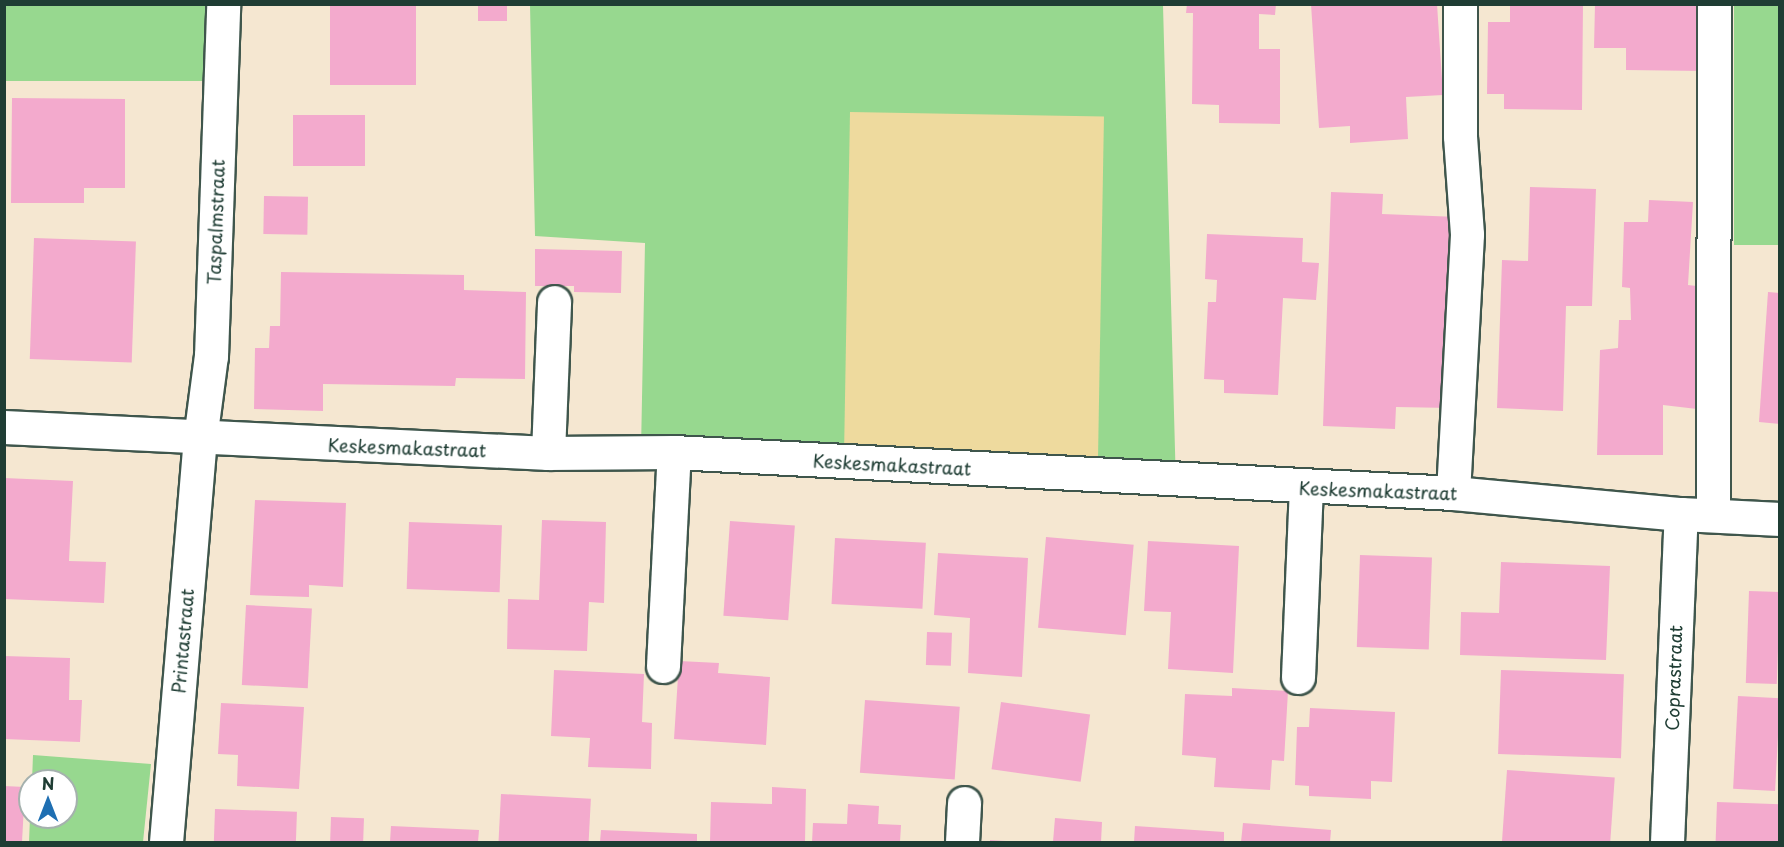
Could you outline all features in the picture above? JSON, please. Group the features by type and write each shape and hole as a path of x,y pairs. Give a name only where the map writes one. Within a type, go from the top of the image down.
{"street":[{"name":"Taspalmstraat","path":"200,439 211,356 223,4"},
{"path":"1453,493 1467,234 1460,136 1460,4"},
{"path":"1713,513 1714,4"},
{"path":"548,453 554,303"},
{"name":"Keskesmakastraat","path":"4,428 200,439 548,453 674,452 1306,488 1453,493 1681,514 1713,513 1779,519"},
{"name":"Printastraat","path":"166,843 200,439"},
{"path":"663,666 674,452"},
{"path":"1298,677 1306,488"},
{"name":"Coprastraat","path":"1667,843 1681,514"},
{"path":"962,843 964,803"}],"green space":[{"path":"5,5 208,5 208,81 5,81"},
{"path":"530,5 1163,5 1176,487 1091,478 1103,118 837,464 641,450 645,243 535,236"},
{"path":"1734,5 1779,5 1779,245 1734,245"},
{"path":"33,755 151,764 143,842 29,842 30,829 78,829 78,769 32,769"}],"sand":[{"path":"850,112 1104,116 1098,468 844,464"}],"building":[{"path":"330,4 416,4 416,85 330,85"},
{"path":"478,4 507,4 507,21 478,21"},
{"path":"1187,4 1276,4 1275,15 1259,14 1259,49 1280,49 1280,124 1219,123 1219,105 1192,104 1193,13 1186,13"},
{"path":"1311,4 1437,4 1443,95 1406,97 1408,139 1350,143 1350,126 1319,128"},
{"path":"1510,4 1583,4 1582,110 1504,109 1504,94 1487,94 1488,22 1510,22"},
{"path":"1595,4 1703,4 1703,71 1626,70 1626,48 1594,48"},
{"path":"12,98 125,99 125,188 84,188 84,203 11,203"},
{"path":"293,115 365,115 365,166 293,166"},
{"path":"1530,187 1596,189 1592,306 1566,306 1563,411 1497,408 1502,260 1528,261"},
{"path":"1331,192 1383,194 1382,214 1458,217 1451,408 1396,407 1395,429 1323,426"},
{"path":"264,196 308,197 307,235 263,234"},
{"path":"1649,200 1693,202 1688,285 1705,287 1697,409 1663,405 1663,455 1597,455 1600,350 1618,348 1619,320 1631,320 1630,288 1622,287 1624,222 1648,222"},
{"path":"1207,234 1303,238 1302,262 1319,263 1316,300 1283,298 1278,395 1224,393 1224,380 1204,379 1208,302 1216,302 1217,280 1205,279"},
{"path":"34,238 136,242 132,362 30,359"},
{"path":"535,249 622,251 621,293 574,292 574,286 535,286"},
{"path":"281,272 464,275 464,290 526,292 525,379 456,378 455,386 323,384 323,411 254,409 255,348 269,348 270,326 280,326"},
{"path":"1768,292 1780,293 1780,424 1759,422"},
{"path":"4,478 73,481 69,561 106,562 104,603 4,599"},
{"path":"255,500 346,503 343,587 309,585 309,597 250,595"},
{"path":"542,520 606,522 604,603 589,602 587,651 507,649 508,599 539,600"},
{"path":"730,521 795,526 788,620 723,616"},
{"path":"409,522 502,525 500,592 407,589"},
{"path":"1046,537 1134,545 1126,635 1038,628"},
{"path":"835,538 926,543 922,609 832,604"},
{"path":"1148,541 1239,546 1233,673 1168,669 1171,612 1144,611"},
{"path":"938,553 1028,558 1022,677 968,673 970,618 934,615"},
{"path":"1360,555 1432,558 1429,649 1357,647"},
{"path":"1501,562 1610,566 1606,660 1460,655 1461,612 1499,613"},
{"path":"1749,591 1780,592 1777,684 1746,683"},
{"path":"246,605 312,608 308,688 242,685"},
{"path":"927,632 952,633 951,666 926,665"},
{"path":"4,656 70,658 69,700 82,700 80,742 4,739"},
{"path":"679,661 719,663 718,673 770,677 766,745 674,739"},
{"path":"554,670 644,674 642,722 652,723 651,769 588,767 590,738 551,736"},
{"path":"1501,670 1624,674 1621,758 1498,754"},
{"path":"1232,688 1288,691 1284,761 1272,760 1270,790 1214,787 1216,758 1182,755 1185,694 1232,696"},
{"path":"1738,696 1780,698 1775,791 1733,789"},
{"path":"865,700 960,707 955,779 860,773"},
{"path":"1001,702 1090,715 1081,782 992,769"},
{"path":"221,703 304,707 299,789 237,786 238,755 218,754"},
{"path":"1310,708 1395,712 1392,782 1371,781 1371,799 1309,796 1309,786 1295,785 1297,727 1309,727"},
{"path":"1507,770 1615,778 1610,842 1502,842"},
{"path":"4,786 18,787 18,829 23,829 22,842 4,842"},
{"path":"772,787 806,789 805,842 710,842 711,802 772,804"},
{"path":"501,794 591,799 589,842 498,842"},
{"path":"1717,802 1780,804 1779,842 1716,842"},
{"path":"848,804 879,806 878,824 901,825 900,842 812,842 813,823 847,824"},
{"path":"215,809 297,812 296,842 214,842"},
{"path":"331,817 364,818 363,842 330,842"},
{"path":"1055,818 1102,822 1101,842 1053,842"},
{"path":"1243,823 1331,830 1330,842 1241,842"},
{"path":"391,826 479,830 478,842 390,842"},
{"path":"1135,826 1224,832 1224,842 1134,842"},
{"path":"601,830 697,834 697,842 600,842"},
{"path":"990,840 1006,841 1006,842 990,842"}]}
